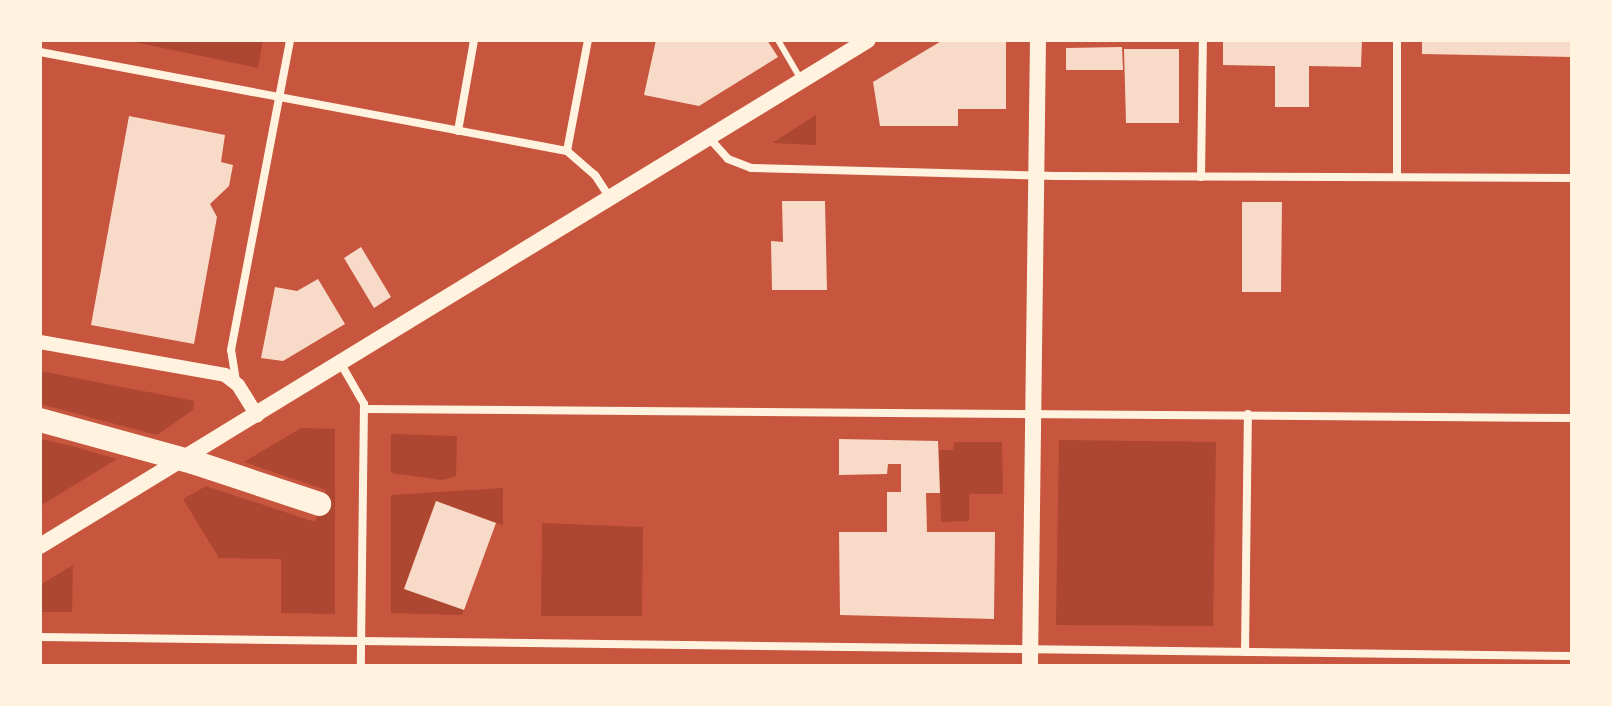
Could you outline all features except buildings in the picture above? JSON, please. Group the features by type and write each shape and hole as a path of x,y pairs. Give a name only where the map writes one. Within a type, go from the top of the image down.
{"highway":[{"path":"40,420 193,462 319,504"}],"main road":[{"path":"40,546 711,140 868,40"},
{"path":"1030,658 1038,40"}],"street":[{"path":"257,415 238,385 231,350 290,40"},
{"path":"458,131 474,40"},
{"path":"567,151 588,40"},
{"path":"1201,177 1203,40"},
{"path":"1397,40 1397,177"},
{"path":"40,52 567,151 595,175 611,201"},
{"path":"711,140 728,159 751,168 1036,176 1572,178"},
{"path":"40,342 221,374 238,385"},
{"path":"341,364 364,409 361,666"},
{"path":"364,409 1032,411 1572,418"},
{"path":"1245,652 1248,414"},
{"path":"40,637 1030,658 1245,652 1572,656"}],"lane":[{"path":"778,40 802,81"}],"shaded area":[{"path":"125,40 203,41 263,40 258,68"},
{"path":"816,115 816,145 772,143"},
{"path":"40,371 194,401 193,410 157,435 40,404"},
{"path":"301,428 335,429 335,614 281,613 281,559 219,558 183,499 206,486 315,522 326,490 244,462"},
{"path":"391,434 457,436 456,476 442,480 391,473"},
{"path":"40,439 72,446 117,459 40,506"},
{"path":"1059,440 1216,442 1213,626 1056,625"},
{"path":"954,442 1002,442 1003,494 969,494 969,521 941,522 939,450 953,450"},
{"path":"503,488 503,525 436,502 404,588 464,610 462,615 391,613 391,495"},
{"path":"542,523 643,527 642,616 541,616"},
{"path":"73,565 72,612 40,612 40,585"}]}
